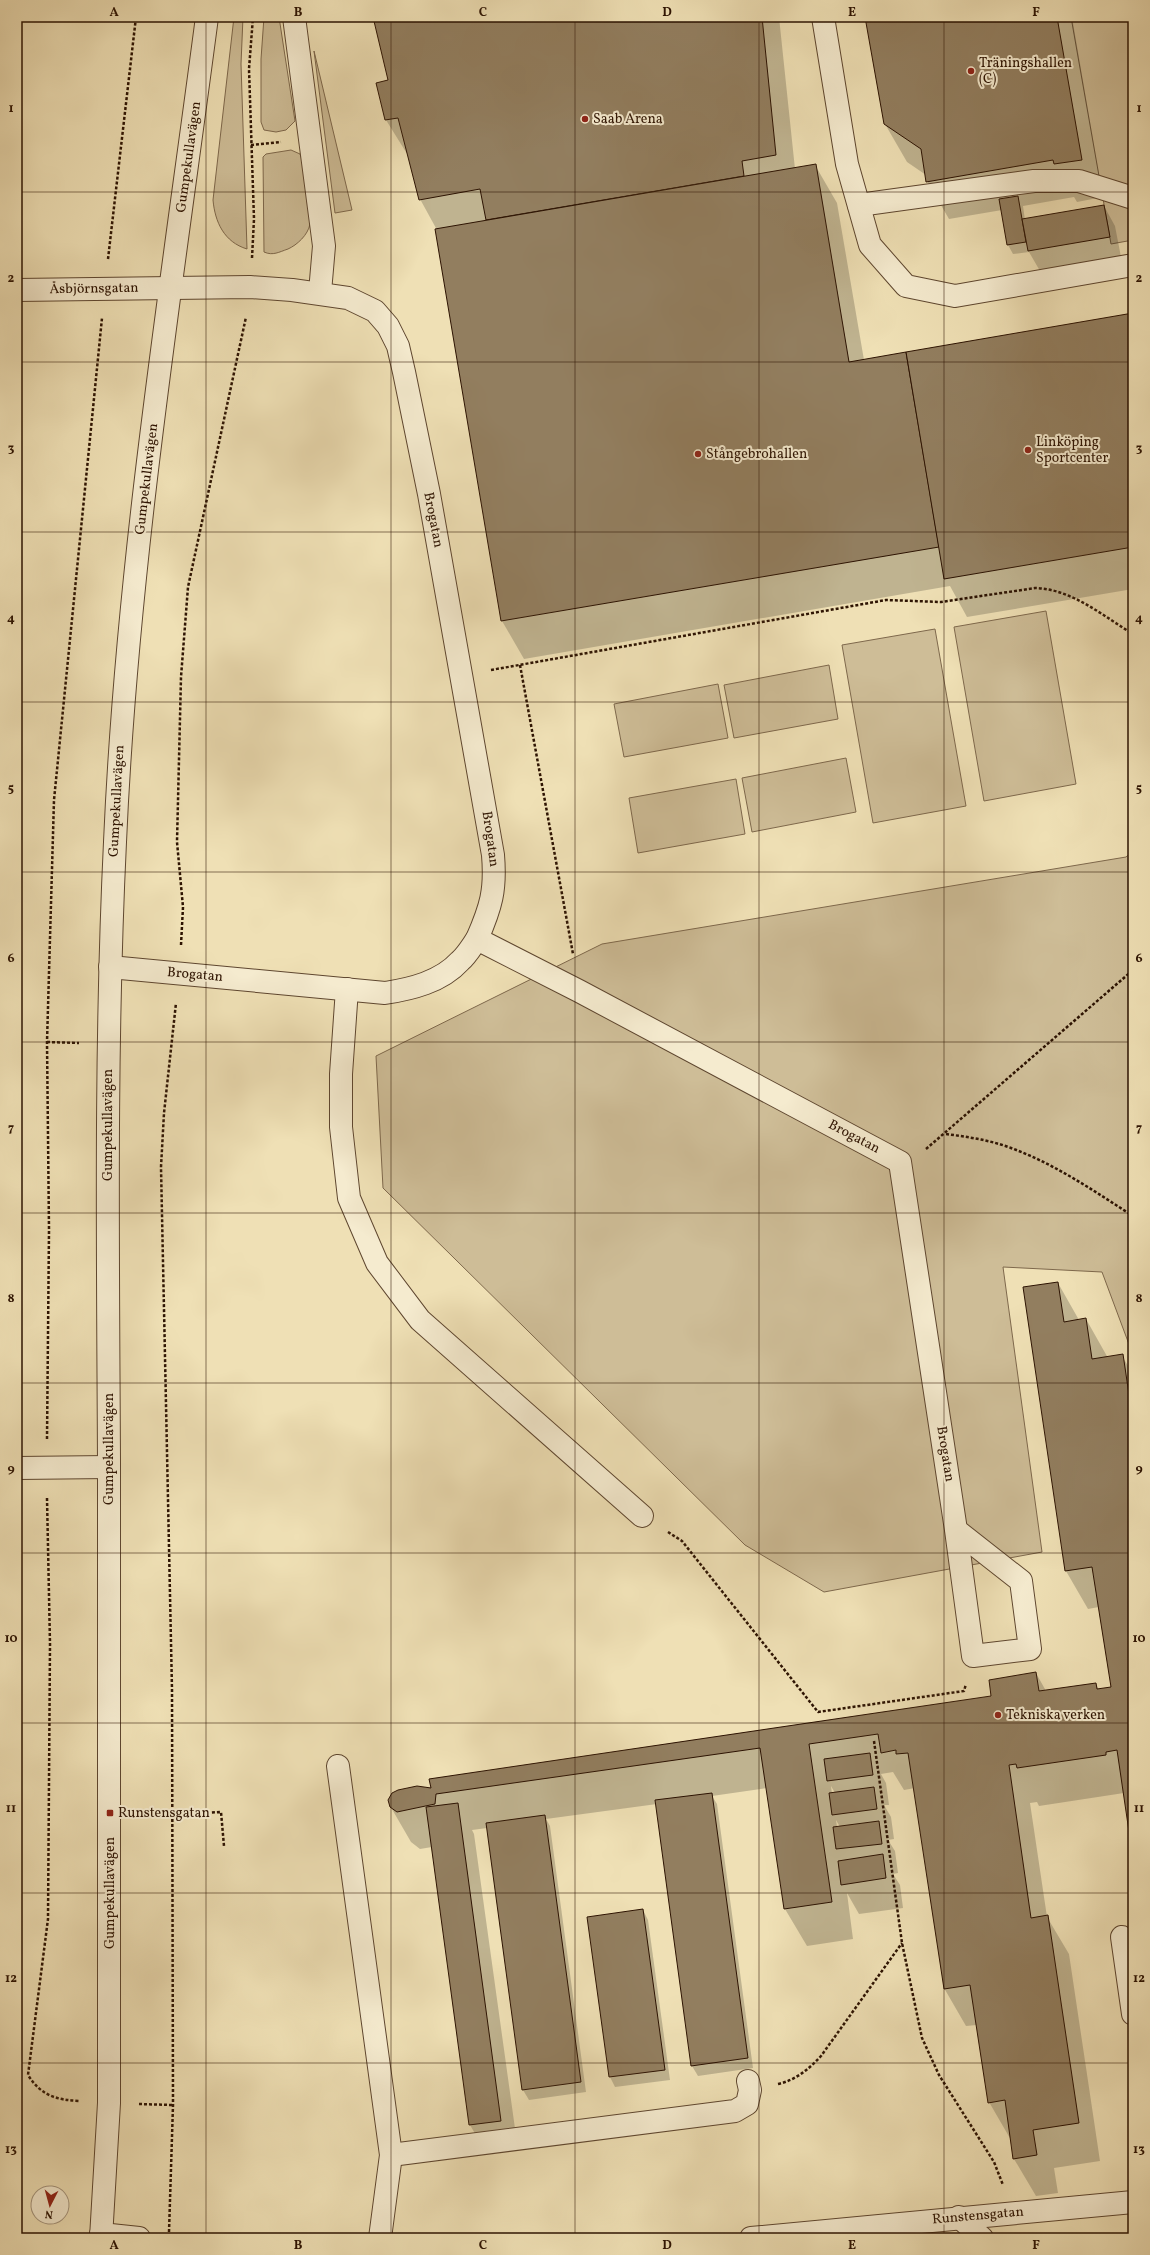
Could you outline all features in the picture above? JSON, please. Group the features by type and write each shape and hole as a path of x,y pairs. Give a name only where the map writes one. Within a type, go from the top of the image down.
{"street":[{"name":"Gumpekullavägen","path":"101,2236 109,2103 108,1224 110,967 115,838 124,695 142,517 208,17"},
{"path":"294,17 324,246 320,292"},
{"path":"823,17 847,164 870,245 906,286 955,296 1133,265"},
{"path":"859,205 1034,181 1079,181 1133,198"},
{"name":"Brogatan","path":"110,967 385,992 412,989 436,978 460,962 477,939 493,896 495,877 492,848 427,487 398,346 388,326 375,311 348,298 320,292 250,287 172,288"},
{"name":"Åsbjörnsgatan","path":"17,290 172,288"},
{"name":"Brogatan","path":"477,939 580,991 900,1162 956,1530 973,1656"},
{"path":"347,989 341,1074 341,1127 349,1198 377,1263 420,1320 642,1516"},
{"path":"17,1468 109,1467"},
{"path":"956,1530 1021,1581 1030,1649 973,1656"},
{"path":"338,1766 391,2156 380,2238"},
{"path":"1122,1937 1133,2014"},
{"path":"391,2156 735,2111 747,2104 749,2086"},
{"name":"Runstensgatan","path":"750,2238 960,2228 1009,2213 1133,2202"},
{"path":"960,2228 982,2238"},
{"path":"101,2236 139,2238"}],"path":[{"path":"136,17 105,289 54,800 47,1042 49,1230 47,1467 50,1644 48,1919 28,2075 34,2084 45,2094 59,2100 173,2105"},
{"path":"169,2238 172,2186 173,2105 172,1815 170,1576 161,1167 164,1113 179,974 183,907 177,842 181,677 188,587 244,328 250,287 254,220 250,69 253,17"},
{"path":"462,676 886,600 941,602 1035,588 1051,588 1065,593 1133,634"},
{"path":"520,665 580,991"},
{"path":"900,1162 928,1148 1133,970"},
{"path":"945,1133 980,1139 1005,1146 1042,1162 1081,1182 1133,1216"},
{"path":"642,1516 682,1541 818,1712 964,1691 973,1656"},
{"path":"874,1741 902,1943 922,2038 938,2075 994,2162 1004,2187 1009,2213"},
{"path":"172,1815 221,1812 224,1846"},
{"path":"749,2086 788,2082 808,2070 821,2056 902,1943"}],"shaded area":[{"path":"234,17 243,17 241,64 247,249 232,241 222,230 216,216 213,200"},
{"path":"264,17 279,17 295,121 286,130 276,132 264,130 261,122 261,59"},
{"path":"1071,17 1133,17 1133,240 1111,244"},
{"path":"314,51 352,210 335,213"},
{"path":"291,150 300,154 303,162 309,204 310,224 305,236 295,245 273,254 267,253 264,252 263,157 266,154"},
{"path":"1046,611 1076,784 984,801 954,627"},
{"path":"935,629 966,806 873,823 842,645"},
{"path":"829,665 838,719 734,738 724,685"},
{"path":"718,684 728,738 624,757 614,704"},
{"path":"846,758 856,812 752,832 742,778"},
{"path":"736,779 745,834 638,853 629,798"},
{"path":"1133,851 1133,1355 1102,1272 1003,1267 1042,1552 824,1592 745,1545 383,1188 376,1056 602,944 1126,857"}],"building":[{"name":"Saab Arena","path":"373,17 762,17 776,155 742,161 744,176 486,220 480,189 419,200 398,118 385,120 376,83 388,80"},
{"name":"Träningshallen (C)","path":"865,17 1057,17 1082,160 1054,164 1053,160 926,182 921,149 884,124"},
{"name":"Stångebrohallen","path":"816,164 849,362 906,352 939,547 501,621 435,229"},
{"path":"1018,196 1026,242 1007,245 999,199"},
{"path":"1104,205 1110,237 1028,251 1022,219"},
{"name":"Linköping Sportcenter","path":"1133,313 1133,547 944,579 906,352"},
{"name":"Tekniska verken","path":"1058,1282 1064,1322 1086,1318 1092,1359 1123,1354 1133,1422 1133,1859 1117,1750 1106,1752 1106,1755 1017,1768 1016,1764 1009,1765 1031,1918 1048,1915 1079,2123 1033,2130 1037,2155 1013,2159 1005,2100 988,2103 970,1985 944,1989 908,1753 896,1754 896,1750 881,1753 878,1734 809,1744 832,1902 784,1909 760,1748 436,1794 435,1804 397,1812 390,1807 388,1800 392,1793 398,1790 417,1786 431,1788 429,1779 991,1696 989,1680 1036,1672 1039,1691 1096,1683 1097,1689 1111,1687 1092,1567 1065,1571 1023,1287"},
{"path":"870,1753 873,1775 827,1781 824,1759"},
{"path":"874,1787 877,1809 832,1815 829,1793"},
{"path":"712,1793 748,2058 691,2066 655,1800"},
{"path":"458,1803 501,2121 469,2125 426,1807"},
{"path":"545,1815 581,2082 522,2090 486,1823"},
{"path":"879,1821 882,1844 836,1849 833,1827"},
{"path":"883,1854 886,1878 841,1885 838,1861"},
{"path":"643,1909 665,2070 609,2077 587,1917"}],"place":[{"name":"Träningshallen (C)","path":"971,71"},
{"name":"Saab Arena","path":"585,119"},
{"name":"Linköping Sportcenter","path":"1028,450"},
{"name":"Stångebrohallen","path":"698,454"},
{"name":"Tekniska verken","path":"998,1715"},
{"name":"Runstensgatan","path":"110,1813"}]}
